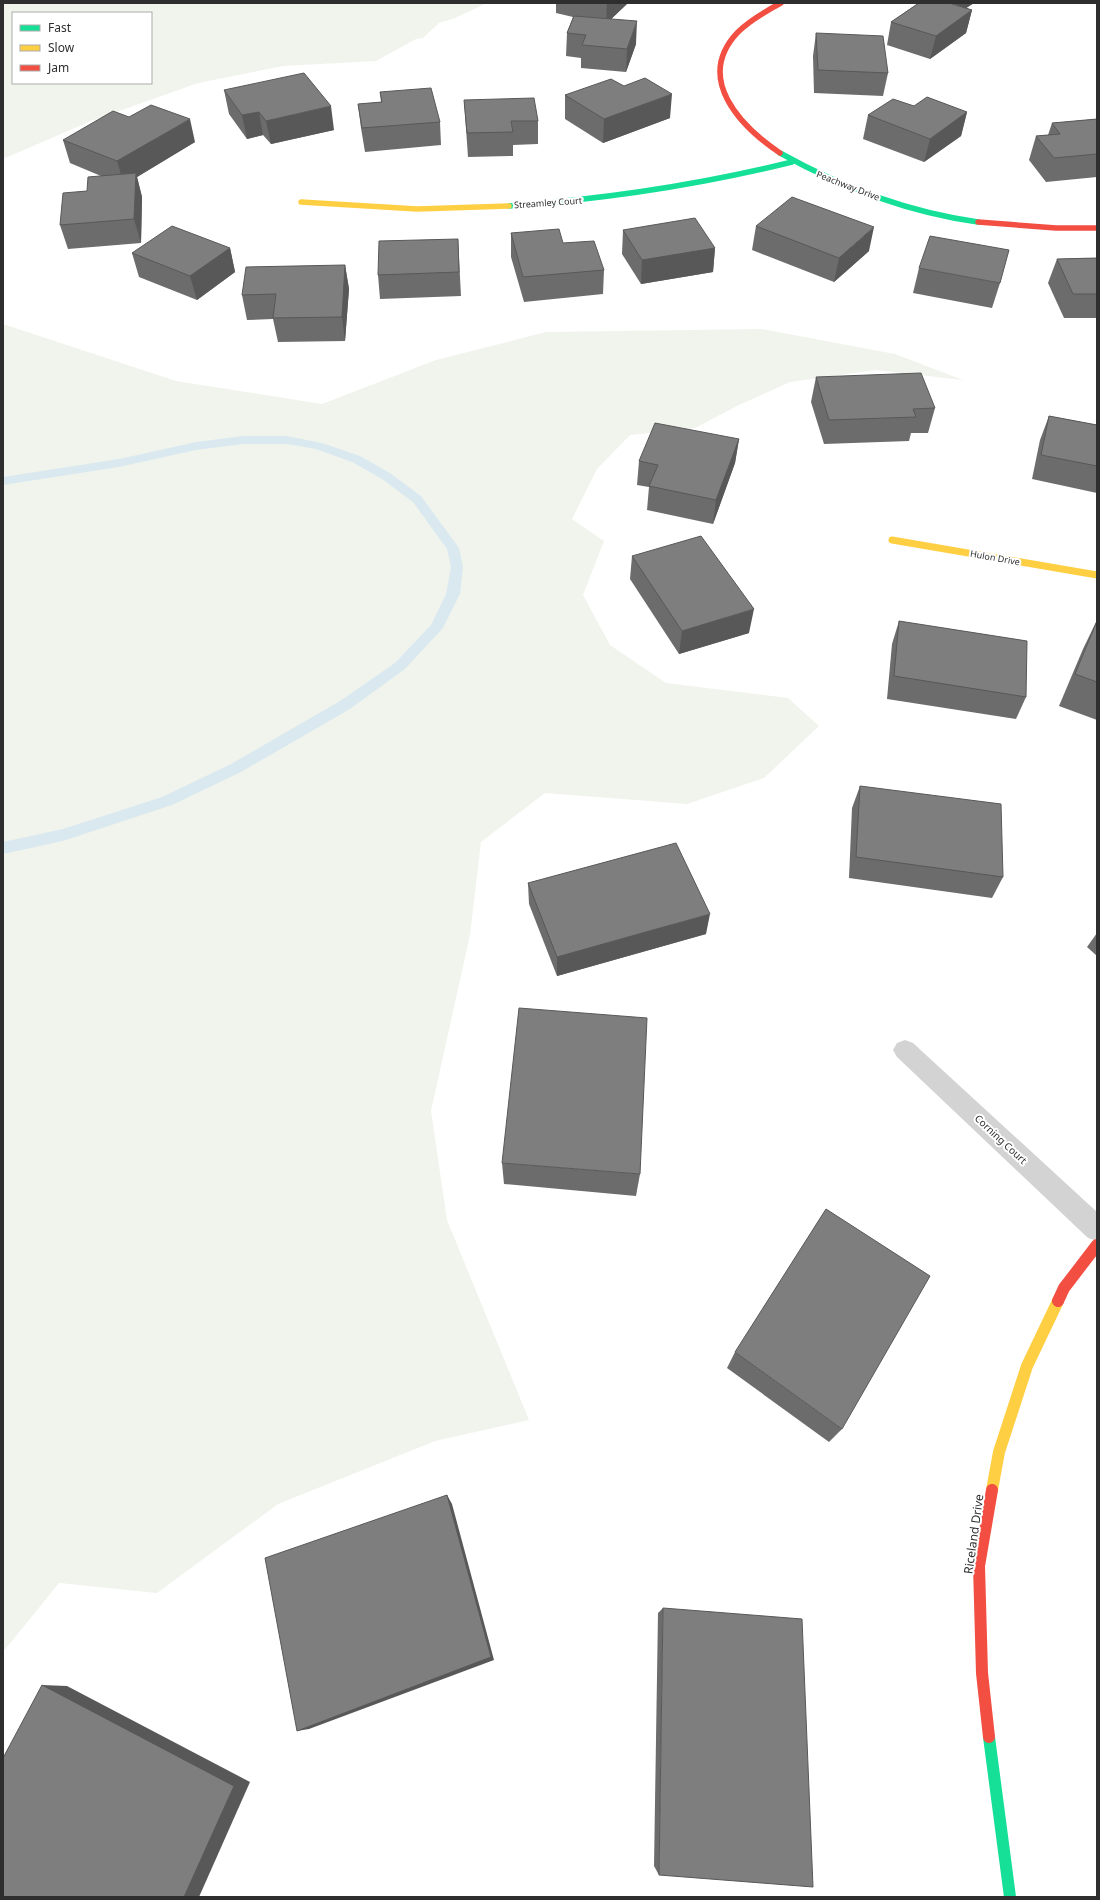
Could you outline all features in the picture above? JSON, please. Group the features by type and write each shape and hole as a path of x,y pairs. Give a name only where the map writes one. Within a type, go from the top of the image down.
{"street":[{"name":"Peachway Drive","path":"781,3 752,20 736,35 727,47 720,67 723,89 728,106 741,124 761,142 792,162 823,178 862,193 907,207 955,218 998,224 1070,229 1097,228"},
{"name":"Streamley Court","path":"301,202 397,208 466,208 596,199 672,189 766,170 792,162"},
{"name":"Hulon Drive","path":"892,540 1097,575"},
{"name":"Corning Court","path":"905,1050 1097,1229"},
{"name":"Riceland Drive","path":"1010,1897 995,1792 982,1673 979,1566 999,1452 1027,1366 1064,1288 1097,1245"}],"shaded area":[{"path":"3,3 487,3 455,18 439,23 423,38 416,39 376,61 283,66 198,83 91,121 3,159"},
{"path":"3,324 176,381 322,404 436,360 546,332 762,329 895,354 963,380 876,370 790,382 739,405 695,428 630,435 597,469 572,519 604,541 583,595 610,645 666,683 788,698 819,726 764,778 687,804 545,793 481,842 470,935 431,1111 447,1220 529,1420 435,1441 278,1504 157,1593 59,1583 3,1652"}],"building":[{"path":"919,3 949,3 972,10 936,36 891,22"},
{"path":"574,16 637,21 627,49 582,45 586,35 567,33"},
{"path":"816,33 883,36 888,73 818,70"},
{"path":"304,73 331,106 266,121 259,112 242,115 224,90"},
{"path":"645,78 672,94 604,119 565,95 611,79 624,86"},
{"path":"431,88 440,122 362,128 358,104 382,102 380,92"},
{"path":"927,97 967,112 930,139 868,115 893,99 914,106"},
{"path":"534,98 538,121 511,121 513,132 467,133 464,100"},
{"path":"151,105 190,119 117,161 63,140 113,111 129,117"},
{"path":"1097,119 1097,154 1054,158 1036,136 1060,134 1052,123"},
{"path":"136,173 134,219 60,225 63,193 87,191 88,177"},
{"path":"792,197 874,227 839,258 756,226"},
{"path":"695,218 715,248 642,260 623,230"},
{"path":"172,226 230,248 190,276 132,253"},
{"path":"559,229 563,243 594,241 604,270 523,277 511,233"},
{"path":"930,236 1009,250 1000,283 919,268"},
{"path":"458,239 459,272 378,275 379,241"},
{"path":"1097,258 1097,294 1073,294 1057,259"},
{"path":"345,265 342,317 273,318 276,294 242,295 246,267"},
{"path":"921,373 935,408 913,409 916,417 829,420 816,377"},
{"path":"1049,416 1097,425 1097,466 1041,455"},
{"path":"655,423 739,439 716,500 649,486 658,465 639,461"},
{"path":"701,536 754,609 682,631 632,556"},
{"path":"899,621 1027,641 1026,697 894,676"},
{"path":"1097,621 1097,682 1075,674"},
{"path":"860,786 1001,804 1003,877 856,857"},
{"path":"676,843 710,914 557,957 528,883"},
{"path":"519,1008 647,1018 640,1174 502,1163"},
{"path":"826,1209 930,1276 842,1429 735,1352"},
{"path":"447,1495 491,1657 297,1731 265,1558"},
{"path":"663,1608 802,1619 813,1887 659,1875"},
{"path":"42,1685 234,1786 184,1897 3,1897 3,1758"}],"waterway":[{"path":"3,481 119,463 196,446 243,440 287,440 318,446 356,459 386,476 417,499 453,548 457,567 453,594 436,628 400,666 345,705 236,768 167,801 63,835 3,848"}],"traffic: fast":[{"path":"780,153 827,178 875,198 926,213 978,222"},
{"path":"509,206 581,200 652,191 757,171 792,162"},
{"path":"989,1737 1010,1897"}],"traffic: slow":[{"path":"301,202 417,209 509,206"},
{"path":"892,540 1097,575"},
{"path":"992,1490 999,1452 1027,1366 1058,1301"}],"traffic: jam":[{"path":"780,153 765,143 738,118 728,103 722,88 720,71 724,54 734,37 750,22 781,3"},
{"path":"978,222 1056,228 1097,228"},
{"path":"1058,1301 1064,1288 1097,1245"},
{"path":"989,1737 982,1673 979,1566 992,1490"}]}
